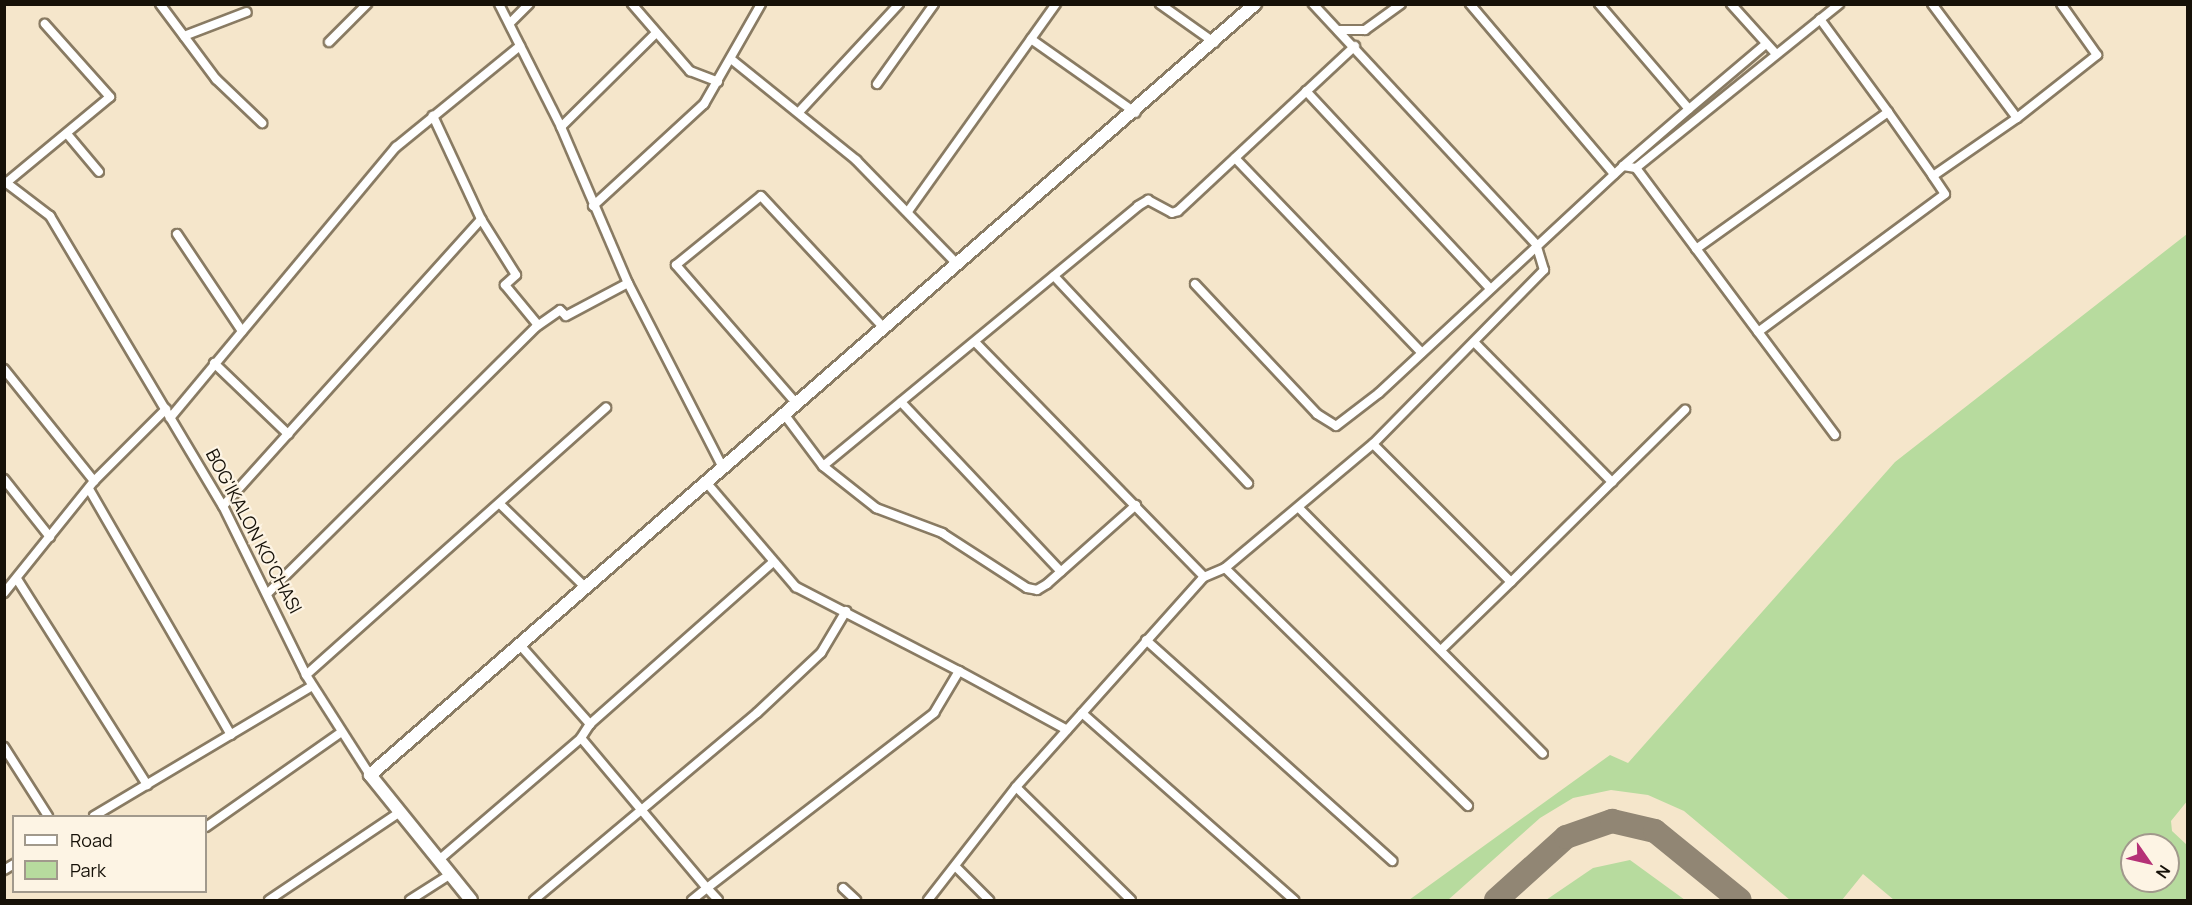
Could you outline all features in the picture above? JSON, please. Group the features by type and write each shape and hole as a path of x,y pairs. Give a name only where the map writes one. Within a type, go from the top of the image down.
{"street":[{"path":"160,4 216,80 262,123"},
{"path":"329,42 367,4"},
{"path":"499,4 561,127 628,283 722,466"},
{"path":"510,23 529,4"},
{"path":"632,4 654,35 690,71 718,82"},
{"path":"593,206 704,104 761,4"},
{"path":"799,112 898,4"},
{"path":"877,84 934,4"},
{"path":"909,210 1056,4"},
{"path":"1160,4 1215,44"},
{"path":"370,775 956,263 1136,113 1215,44 1255,4"},
{"path":"928,900 1017,787 1204,577 1226,568 1373,444 1544,270 1536,244 1313,4"},
{"path":"1338,30 1365,30 1401,4"},
{"path":"1470,4 1614,174"},
{"path":"1599,4 1689,109"},
{"path":"1731,4 1776,54"},
{"path":"1636,168 1839,4"},
{"path":"1932,4 2017,118"},
{"path":"1933,176 2017,118 2097,55 2061,4"},
{"path":"184,36 247,12"},
{"path":"1758,332 1945,194 1820,19"},
{"path":"5,182 68,135 110,97 45,24"},
{"path":"561,127 654,35"},
{"path":"1031,39 1136,113"},
{"path":"1195,284 1317,414 1336,426 1422,352 1536,244 1623,166 1766,44"},
{"path":"170,418 396,147 520,46"},
{"path":"823,466 1148,200 1172,213 1178,211 1354,46"},
{"path":"731,59 799,112 909,210 956,263"},
{"path":"1306,92 1490,288"},
{"path":"1696,249 1888,112"},
{"path":"434,116 481,219 516,275 505,285 538,326"},
{"path":"68,135 99,172"},
{"path":"1235,158 1422,352"},
{"path":"1623,166 1636,168 1835,435"},
{"name":"BOG'IKALON KO'CHASI","path":"5,182 50,216 223,506 269,592 306,675 339,734 471,900"},
{"path":"795,403 676,265 761,196 883,327"},
{"path":"223,506 481,219"},
{"path":"177,234 242,331"},
{"path":"1054,276 1248,483"},
{"path":"269,592 538,326 628,283"},
{"path":"975,342 1204,577"},
{"path":"1474,342 1612,482"},
{"path":"214,363 288,434"},
{"path":"4,369 92,485 231,735"},
{"path":"902,402 1061,572"},
{"path":"306,675 606,408"},
{"path":"5,593 92,485 166,409"},
{"path":"1441,650 1685,410"},
{"path":"784,414 823,466 876,508 942,533 1027,588 1037,590 1061,572 1136,505"},
{"path":"1373,444 1511,582"},
{"path":"4,479 50,537"},
{"path":"705,481 772,563 796,586 1067,730"},
{"path":"500,504 585,587"},
{"path":"1299,508 1544,754"},
{"path":"440,859 581,738 590,724 772,563"},
{"path":"1226,568 1468,806"},
{"path":"17,579 147,785"},
{"path":"534,900 642,811 821,653 846,611"},
{"path":"1146,640 1392,861"},
{"path":"520,645 590,724"},
{"path":"692,900 934,713 959,671"},
{"path":"96,815 312,686"},
{"path":"1082,713 1294,900"},
{"path":"207,826 339,734"},
{"path":"581,738 718,900"},
{"path":"4,747 47,815"},
{"path":"1017,787 1131,900"},
{"path":"269,900 400,812"},
{"path":"956,867 989,900"},
{"path":"410,900 451,874"},
{"path":"843,888 856,900"}],"green space":[{"path":"2187,234 2188,800 2171,821 2174,833 2120,833 2120,893 2180,893 2180,838 2187,845 2187,900 1894,900 1863,874 1842,900 1790,900 1684,811 1648,795 1611,790 1573,798 1540,818 1448,900 1409,900 1610,755 1628,763 1895,462"},
{"path":"1630,860 1685,900 1546,900 1593,868"}],"taxiway":[{"path":"1496,900 1566,837 1612,821 1655,831 1740,900"}]}
